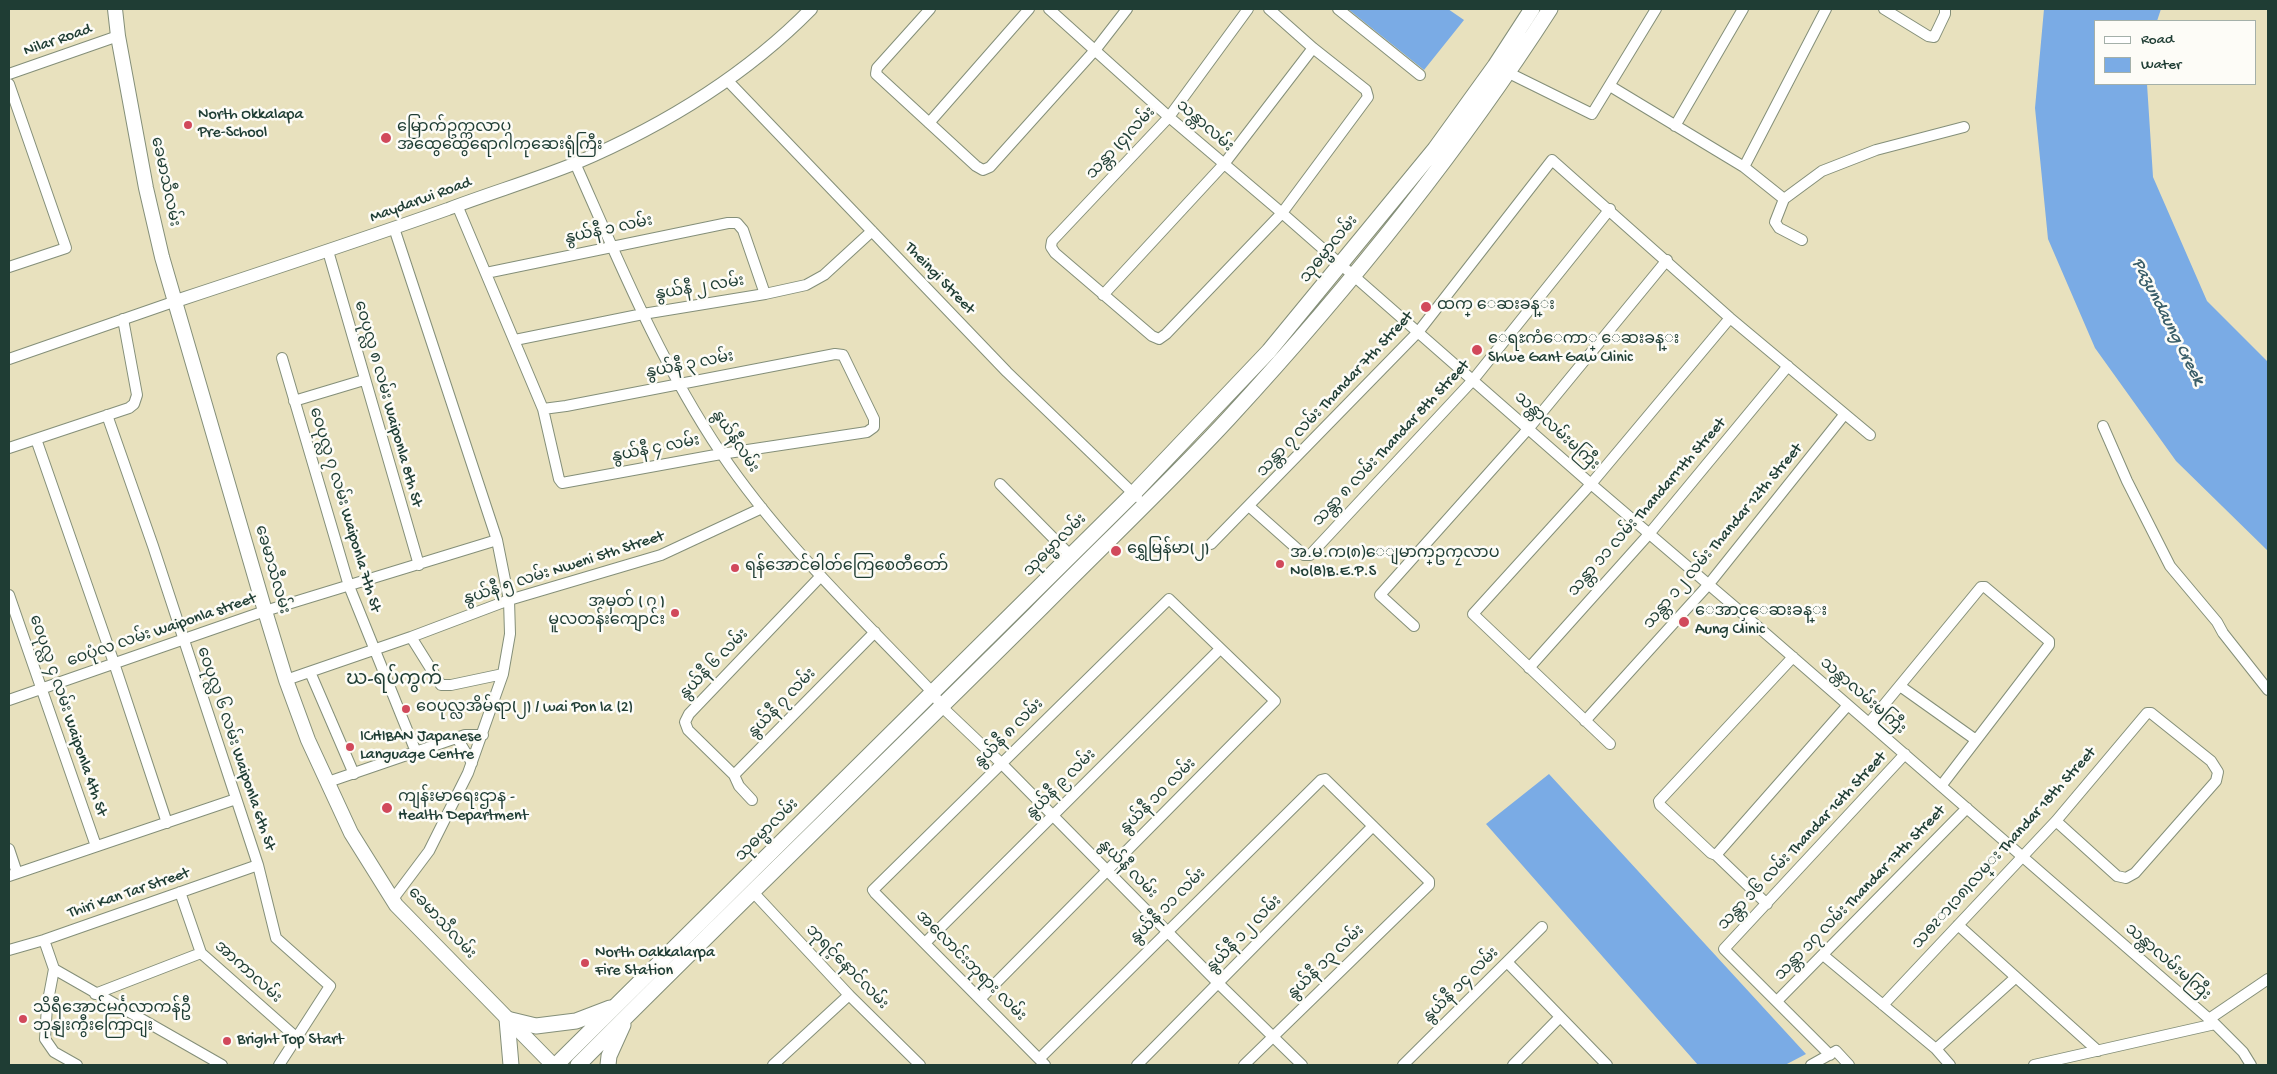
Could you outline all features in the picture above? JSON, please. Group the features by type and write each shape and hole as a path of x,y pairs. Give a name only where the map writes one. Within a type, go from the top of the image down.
{"main road":[{"name":"ခေမာသီလမ်း","path":"115,9 118,36 146,188 162,257 265,611 286,680 308,740 351,832 393,899 507,1019 554,1065"},
{"name":"သုဓမ္မာလမ်း","path":"554,1065 622,1010 752,891 942,706 1139,499 1269,352 1341,266 1434,149 1495,66 1532,9"},
{"name":"သုဓမ္မာလမ်း","path":"578,1065 622,1010 933,693 1072,556 1229,418 1352,276 1445,162 1509,73 1550,9"},
{"path":"511,1065 507,1019 536,1026 576,1021 622,1010"},
{"path":"608,1065 608,1056 622,1010"}],"street":[{"name":"Maydarwi Road","path":"9,359 176,300 328,251 575,163 666,120 728,81 765,52 811,9"},
{"path":"930,9 877,68 876,74 976,166 983,170 990,167 1096,49 1127,9"},
{"path":"929,122 1029,9"},
{"name":"သန္တာလမ်း","path":"1050,9 1169,116 1282,212 1352,276"},
{"name":"သန္တာ (၄)လမ်း","path":"1103,295 1051,247 1052,241 1169,116 1248,9"},
{"path":"1269,9 1313,48 1366,90 1368,98 1282,212 1166,334 1159,339 1152,336 1103,295 1224,164 1313,48"},
{"path":"1338,9 1420,75"},
{"path":"1509,73 1592,114 1656,9"},
{"path":"1675,126 1743,9"},
{"path":"1744,167 1826,9"},
{"path":"1884,9 1928,36 1934,37 1945,14 1945,9"},
{"name":"Nilar Road","path":"9,74 118,36"},
{"name":"Theingi Street","path":"728,81 1007,372 1139,499"},
{"path":"9,84 66,248 9,267"},
{"path":"1610,86 1744,167 1784,199"},
{"path":"1802,240 1779,228 1775,222 1784,199 1822,171 1876,150 1964,127"},
{"name":"သန္တာ ၇ လမ်း Thandar 7th Street","path":"1211,544 1250,507 1418,332 1552,160 1610,209"},
{"name":"နွယ်နီလမ်း","path":"575,163 642,314 678,384 721,454 773,524 820,577 933,693"},
{"path":"457,205 543,408"},
{"path":"1610,209 1730,318 1870,436"},
{"name":"သန္တာ ၈ လမ်း Thandar 8th Street","path":"1250,507 1306,557 1473,380 1610,209"},
{"name":"နွယ်နီ ၁ လမ်း","path":"486,273 612,246 728,223 738,223 743,230 765,294"},
{"path":"393,899 429,851 472,763 503,674 510,634 509,600 497,540 394,228"},
{"name":"နွယ်နီ ၂ လမ်း","path":"515,340 642,314 765,294 806,285 824,275 872,231"},
{"name":"ဝေပုလ္လ ၈ လမ်း Waiponla 8th St","path":"328,251 418,565"},
{"path":"1414,626 1380,595 1529,428 1667,260"},
{"name":"သန္တာလမ်းမကြီး","path":"1352,276 2212,1022 2243,1052 2251,1065"},
{"path":"1610,744 1473,614 1590,484 1730,318"},
{"path":"9,448 129,408 134,404 138,395 123,319"},
{"name":"နွယ်နီ ၃ လမ်း","path":"543,408 566,406 835,354 843,355 874,419 874,427"},
{"name":"ဝေပုလ္လ ၇ လမ်း Waiponla 7th St","path":"282,358 349,586 373,650 416,752"},
{"name":"သန္တာ ၁၁ လမ်း Thandar11th Street","path":"1529,668 1649,534 1788,366"},
{"path":"294,401 364,380"},
{"name":"နွယ်နီ ၄ လမ်း","path":"543,408 559,480 562,483 721,454 866,432 874,427"},
{"name":"ဝေပုလ္လ ၆ လမ်း Waiponla 6th St","path":"107,415 153,546 182,640 258,865 276,938 330,986 296,1038"},
{"name":"သန္တာ ၁၂ လမ်း Thandar 12th Street","path":"1585,721 1708,584 1844,415"},
{"path":"2103,426 2127,481 2170,566 2217,622 2223,633 2268,690"},
{"path":"36,439 114,663 166,822"},
{"path":"1000,484 1072,556"},
{"name":"နွယ်နီ ၅ လမ်း Nweni 5th Street","path":"286,680 411,637 509,600 661,555 762,508"},
{"name":"ဝေပုံလ လမ်း Waiponla street","path":"9,700 265,611 497,540"},
{"name":"နွယ်နီ ၆ လမ်း","path":"734,775 688,730 685,722 689,714 820,577"},
{"path":"1869,723 1981,587 1985,587 2050,643 1941,786"},
{"name":"ဝေပုလ္လ ၄ လမ်း Waiponla 4th St","path":"9,595 96,846"},
{"name":"နွယ်နီ ၈ လမ်း","path":"873,890 1167,599 1220,649"},
{"name":"နွယ်နီ ၇ လမ်း","path":"734,775 875,632"},
{"path":"411,637 441,685 451,685 503,674"},
{"name":"နွယ်နီ ၁၀ လမ်း","path":"980,999 1275,701 1220,649"},
{"name":"နွယ်နီ ၉ လမ်း","path":"925,943 1220,649"},
{"path":"1766,904 1716,855 1660,805 1659,801 1793,657"},
{"path":"310,672 354,774"},
{"path":"1900,686 1976,740"},
{"name":"နွယ်နီ လမ်း","path":"933,693 942,706 1302,1065"},
{"path":"1716,855 1848,705"},
{"name":"သႎၩာ(၁၈)လမ္း Thandar 18th Street","path":"1883,1005 2056,821 2149,712 2211,761 2218,772 2216,781 2210,788 2135,873 2126,878 2118,876 2056,821"},
{"path":"328,782 465,735 483,735"},
{"path":"457,738 472,763"},
{"name":"သန္တာ ၁၆ လမ်း Thandar 16th Street","path":"1777,1001 1724,950 1905,754"},
{"path":"734,775 739,786 752,800"},
{"name":"နွယ်နီ ၁၁ လမ်း","path":"1042,1062 1167,930 1323,779 1373,826"},
{"path":"9,849 13,875 236,799"},
{"name":"သန္တာ ၁၇ လမ်း Thandar 17th Street","path":"1777,1001 1967,808"},
{"name":"နွယ်နီ ၁၃ လမ်း","path":"1244,1065 1429,883 1373,826"},
{"name":"နွယ်နီ ၁၂ လမ်း","path":"1137,1065 1373,826"},
{"name":"Thiri Kan Tar Street","path":"9,950 44,940 258,865"},
{"name":"အလောင်းဘုရား လမ်း","path":"873,890 1042,1062"},
{"name":"ဘုရင့်နောင်လမ်း","path":"752,891 850,995 920,1065"},
{"name":"အာကာလမ်း","path":"180,892 201,953 296,1038"},
{"path":"1958,925 2098,1051"},
{"name":"နွယ်နီ ၁၄ လမ်း","path":"1404,1065 1542,927"},
{"path":"44,940 54,969 47,1006 45,1039 54,1052 78,1065"},
{"path":"95,994 201,953"},
{"path":"1823,955 1936,1049 1950,1065"},
{"path":"1507,962 1607,1065"},
{"path":"54,969 222,1065"},
{"path":"1936,1049 2015,978"},
{"path":"2034,1065 2212,1022 2268,979"},
{"path":"780,1063 850,995"},
{"path":"1777,1001 1830,1055"},
{"path":"1513,1065 1560,1017"},
{"path":"279,1065 296,1038"},
{"path":"1811,1065 1837,1051 1849,1065"}],"water":[{"path":"1348,9 1448,9 1464,20 1424,70"},
{"name":"Pazundaung Creek","path":"2044,9 2161,9 2157,20 2094,20 2094,85 2147,85 2153,177 2207,301 2268,362 2268,551 2176,461 2095,348 2048,239 2035,108"},
{"path":"1549,774 1806,1054 1785,1065 1698,1065 1486,824"}],"place":[{"name":"North Okkalapa Pre-School","path":"188,125"},
{"name":"မြောက်ဥက္ကလာပ အထွေထွေရောဂါကုဆေးရုံကြီး","path":"386,138"},
{"name":"ထက္ ေဆးခန္း","path":"1426,307"},
{"name":"ေရႊကံေကာ္ ေဆးခန္း Shwe Gant Gaw Clinic","path":"1477,350"},
{"name":"ရွှေမြန်မာ(၂)","path":"1116,551"},
{"name":"အ.မ.က(၈)ေျမာက္ဥကၠလာပ No(8)B.E.P.S","path":"1280,564"},
{"name":"ရန်အောင်ဓါတ်ကြေစေတီတော်","path":"735,568"},
{"name":"အမှတ် ( ၇ ) မူလတန်းကျောင်း","path":"675,613"},
{"name":"ေအာင္ေဆးခန္း Aung Clinic","path":"1684,622"},
{"name":"ဝေပုလ္လအိမ်ရာ(၂) / wai Pon la (2)","path":"406,709"},
{"name":"ICHIBAN Japanese Language Centre","path":"350,747"},
{"name":"ကျန်းမာရေးဌာန - Health Department","path":"387,808"},
{"name":"North Oakkalarpa Fire Station","path":"585,963"},
{"name":"သိရီအောင်မင်္ဂလာကန်ဦ ဘုနျးကွီးကြောငျး","path":"23,1019"},
{"name":"Bright Top Start","path":"227,1041"}],"district":[{"name":"ဃ-ရပ်ကွက်","path":"394,681"}]}
